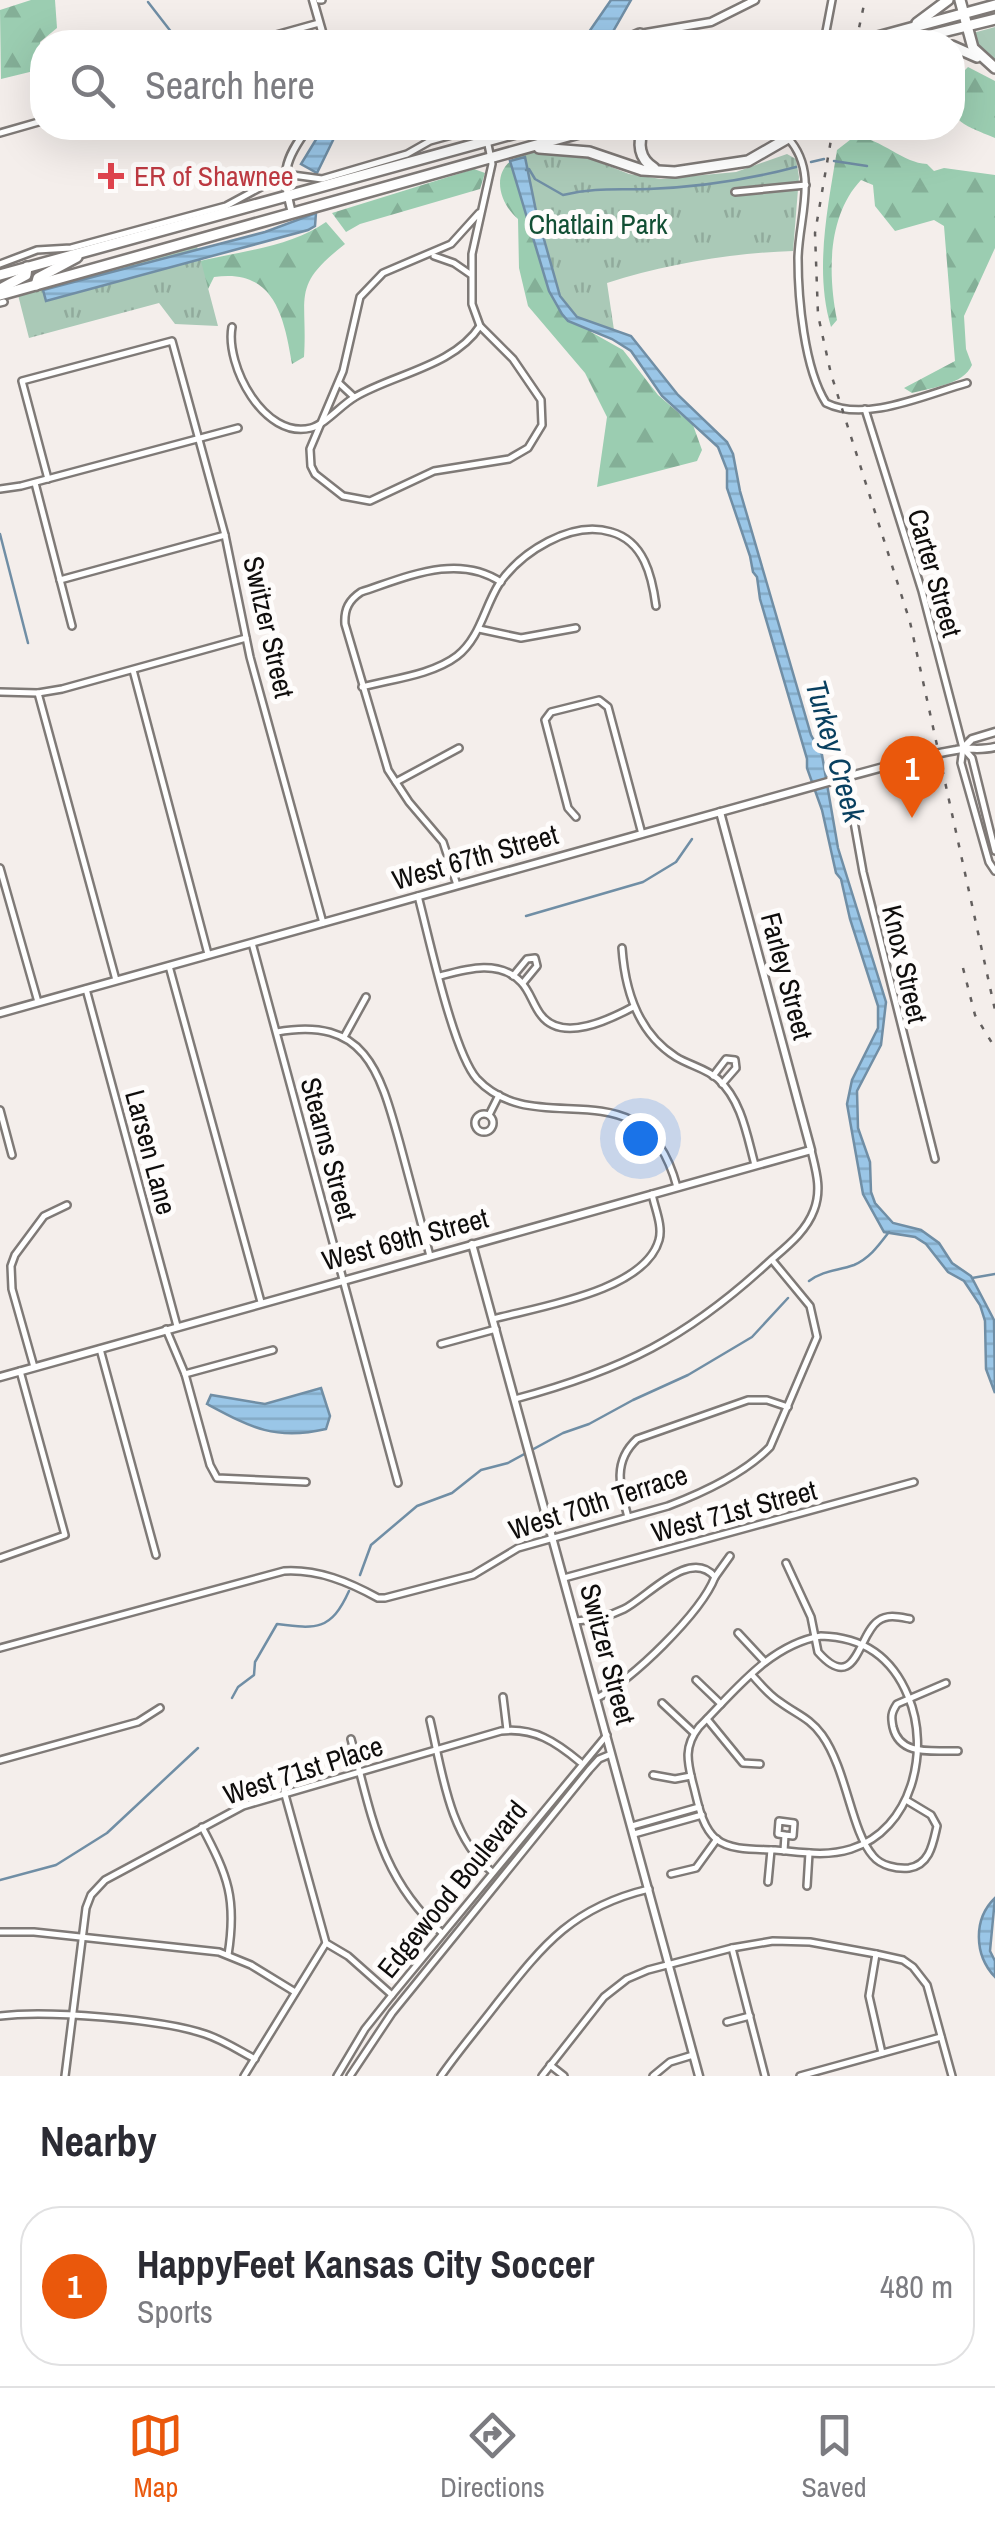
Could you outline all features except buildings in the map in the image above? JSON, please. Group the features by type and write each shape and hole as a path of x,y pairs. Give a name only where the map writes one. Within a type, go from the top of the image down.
{"highway":[{"path":"911,28 948,0"},
{"path":"960,0 973,48 991,64"},
{"path":"904,30 995,5"},
{"path":"951,30 995,19"},
{"path":"965,52 991,64"},
{"path":"0,275 488,140"},
{"path":"1,297 554,140"},
{"path":"642,140 640,152 648,165 662,172"},
{"path":"526,148 588,152 642,170 662,172 748,161 785,140"},
{"path":"36,285 38,278 88,250"},
{"path":"1,297 26,276 27,267"}],"street":[{"path":"318,0 321,30"},
{"path":"664,30 711,22 755,0"},
{"path":"826,30 832,0"},
{"path":"292,30 319,22"},
{"path":"0,134 30,125"},
{"path":"292,214 285,174 291,151 299,140"},
{"path":"0,264 24,254 70,248 226,206 285,174 322,179 407,154 434,140"},
{"path":"479,213 463,234 431,255 393,267 367,286 356,307 339,383 310,449 311,466 331,488 361,501 380,496 434,471 520,455 539,432 543,406 525,374 480,326 472,304 470,274 479,213 491,174 488,140"},
{"path":"790,140 802,156 806,185 798,260 802,312 822,396 830,405 865,409 967,383"},
{"path":"734,192 806,185"},
{"path":"24,254 27,267"},
{"path":"431,255 470,274"},
{"path":"232,326 231,348 237,369 258,406 287,425 303,428 318,424 354,397 438,359 466,341 480,326"},
{"name":"Switzer Street","path":"48,479 22,381 172,341 323,923"},
{"path":"339,383 354,397"},
{"name":"Carter Street","path":"865,409 922,591 963,748"},
{"path":"0,489 238,428"},
{"path":"35,483 72,626"},
{"path":"362,687 443,664 465,649 501,582 542,546 569,533 596,529 624,538 647,566 656,606"},
{"path":"60,580 225,535"},
{"path":"456,885 444,842 396,782 383,756 345,624 346,611 349,602 361,592 456,566 477,568 501,582"},
{"path":"478,628 522,638 576,628"},
{"path":"0,691 38,693 246,638"},
{"path":"134,670 208,954"},
{"path":"38,693 116,980"},
{"path":"576,816 568,808 545,720 551,712 599,700 605,703 642,834"},
{"name":"West 67th Street","path":"963,748 972,739 995,732"},
{"name":"West 67th Street","path":"0,1012 846,777 963,748 976,752 995,747"},
{"path":"396,782 459,748"},
{"path":"963,748 972,758 995,851"},
{"path":"963,748 961,763 989,862 995,871"},
{"name":"Knox Street","path":"846,777 862,872 935,1159"},
{"path":"975,813 984,810"},
{"name":"Farley Street","path":"720,812 810,1150"},
{"path":"0,868 38,1002"},
{"path":"418,896 468,1066 477,1079 498,1095 532,1106 594,1110 640,1125 668,1153 678,1186"},
{"name":"Stearns Street","path":"252,942 398,1483"},
{"path":"622,948 624,975 634,1006 650,1035 722,1084 738,1107 756,1165"},
{"path":"513,976 527,958 535,958 537,966 523,983"},
{"path":"170,966 261,1302"},
{"path":"440,976 482,967 513,976 523,983 544,1018 560,1028 585,1026 634,1006"},
{"name":"Larsen Lane","path":"86,989 177,1326"},
{"path":"344,1037 366,997"},
{"path":"276,1032 312,1028 344,1037 364,1053 382,1082 430,1256"},
{"path":"713,1076 726,1058 735,1060 736,1068 722,1084"},
{"path":"489,1115 498,1095"},
{"path":"0,1110 12,1155"},
{"path":"515,1399 594,1377 710,1314 772,1260 813,1214 820,1188 810,1150"},
{"name":"West 69th Street","path":"0,1377 810,1150"},
{"path":"493,1319 604,1288 646,1262 660,1234 652,1194"},
{"path":"34,1366 12,1289 11,1266 44,1216 66,1204"},
{"name":"Switzer Street","path":"472,1244 699,2076"},
{"name":"West 70th Terrace","path":"0,1648 284,1570 305,1570 337,1578 385,1598 474,1575 506,1553 679,1502 758,1459 770,1447 814,1348 817,1327 810,1306 772,1260"},
{"path":"166,1329 185,1374 217,1478 306,1482"},
{"path":"441,1344 496,1329"},
{"path":"100,1348 156,1554"},
{"path":"185,1374 273,1350"},
{"path":"0,1558 65,1535 20,1371"},
{"path":"628,1517 619,1475 625,1452 637,1439 748,1400 767,1400 788,1407"},
{"name":"West 71st Street","path":"564,1578 914,1482"},
{"path":"597,1698 676,1632 730,1556"},
{"path":"786,1563 810,1617 822,1657 842,1666 854,1662 878,1621 888,1616 910,1620"},
{"path":"576,1622 626,1608 692,1567 707,1569 715,1577"},
{"path":"738,1632 766,1662"},
{"path":"814,1637 838,1637 863,1644 887,1661 909,1698 916,1717 918,1749 905,1800 883,1829 866,1842 835,1853 731,1846 708,1829 699,1807 687,1754 694,1733 766,1662 784,1648 814,1637"},
{"path":"752,1676 784,1706 812,1721 822,1734 841,1768 866,1842 882,1864 906,1868 925,1860 936,1822 931,1814 905,1800"},
{"path":"696,1680 722,1704"},
{"path":"946,1682 897,1704 891,1717 897,1741 904,1747 958,1751"},
{"path":"503,1697 507,1730 546,1737 580,1762"},
{"path":"662,1703 694,1733"},
{"path":"0,1760 138,1722 160,1708"},
{"path":"706,1719 743,1763 760,1764"},
{"path":"430,1720 462,1836 475,1857 492,1872"},
{"name":"West 71st Place","path":"65,2076 81,1937 88,1901 100,1884 242,1806 507,1730"},
{"name":"Edgewood Boulevard","path":"337,2076 392,1994 580,1762 607,1735"},
{"path":"351,1739 393,1876 414,1906 442,1934"},
{"name":"Edgewood Boulevard","path":"350,2076 392,2013 589,1770 598,1759 612,1754"},
{"path":"652,1774 675,1779 691,1776"},
{"path":"284,1791 326,1943 348,1956 392,1994"},
{"path":"633,1830 699,1807"},
{"path":"633,1830 702,1815"},
{"path":"202,1827 226,1870 232,1894 228,1955"},
{"path":"784,1851 785,1835"},
{"path":"672,1874 696,1868 717,1839"},
{"path":"768,1882 771,1850"},
{"path":"807,1886 808,1853"},
{"path":"441,2076 534,1957 561,1929 596,1906 649,1889"},
{"path":"0,1932 81,1937 228,1955 251,1964 295,1992"},
{"path":"542,2076 612,1990 634,1976 732,1948 799,1941 903,1960 918,1971 927,1985 952,2076"},
{"path":"244,2076 326,1943"},
{"path":"732,1948 765,2076"},
{"path":"876,1954 869,1996 882,2054"},
{"path":"0,2016 70,2017 190,2030 254,2059"},
{"path":"727,2022 750,2016"},
{"path":"800,2076 941,2037"},
{"path":"653,2076 670,2062 693,2054"},
{"path":"550,2065 564,2076"}],"green space":[{"path":"31,0 55,0 57,28 30,30 30,72 1,79 0,10"},
{"path":"995,27 995,64 976,46 973,33"},
{"path":"968,67 995,81 995,138 965,124"},
{"path":"850,140 870,140 909,160 927,164 934,171 944,168 995,175 995,248 964,316 966,349 972,365 962,377 912,393 904,388 955,361 944,226 934,220 895,231 875,206 873,185 861,180 836,228 832,284 837,320 831,327 823,261 837,150"},
{"path":"547,151 593,197 605,317 591,332 623,350 658,395 693,425 702,450 697,461 597,487 607,417 585,373 528,306 519,268 518,219 506,205 500,188 507,164 526,154"},
{"name":"Chatlain Park","path":"576,153 629,174 661,179 736,172 787,154 796,159 799,177 793,251 699,261 607,283 614,330 576,317 560,296 518,155"},
{"path":"474,169 485,173 480,189 360,224 346,232 332,213"},
{"path":"326,222 345,244 309,282 304,305 304,357 292,364 280,313 263,288 234,276 214,277 208,289 181,266 275,245"},
{"path":"197,246 218,326 175,324 159,303 29,338 18,295"}],"water":[{"path":"611,0 631,0 614,30 590,30"},
{"path":"316,140 333,140 317,173 301,164"},
{"path":"525,157 560,296 577,317 631,336 678,395 727,442 733,454 740,491 811,735 822,755 838,848 886,1002 881,1045 857,1091 858,1128 870,1162 871,1192 875,1203 893,1223 921,1230 939,1243 952,1263 971,1276 994,1320 995,1393 986,1369 985,1321 980,1305 964,1281 948,1272 926,1244 915,1237 884,1232 863,1194 847,1104 852,1080 878,1028 878,1006 836,873 757,577 727,488 727,470 718,447 662,396 631,351 568,321 562,314 549,291 510,161"},
{"path":"316,213 315,226 308,230 46,301 43,290 265,232"},
{"path":"321,1388 330,1416 326,1429 308,1432 264,1430 207,1404 211,1395 265,1404"},
{"path":"995,1898 990,1951 995,1961 995,1977 983,1958 979,1937 983,1916"}],"waterway":[{"path":"148,2 170,30"},
{"path":"811,162 824,159"},
{"path":"834,161 867,166"},
{"path":"526,170 563,195 705,185 796,167"},
{"path":"0,534 28,643"},
{"path":"526,916 643,882 676,862 692,839"},
{"path":"809,1281 860,1262 889,1232"},
{"path":"972,1278 995,1274"},
{"path":"360,1575 371,1545 417,1506 452,1493 481,1470 508,1463 688,1375 752,1337 788,1298"},
{"path":"232,1698 238,1687 254,1675 255,1662 277,1624 321,1624 336,1614 349,1591"},
{"path":"0,1880 56,1865 107,1833 198,1748"}],"railway":[{"path":"859,30 865,0"},
{"path":"831,140 815,233 818,315 831,374 910,622 995,1010"},
{"path":"963,968 975,1015 995,1048"}],"place":[{"name":"ER of Shawnee","path":"111,176"},
{"name":"HappyFeet Kansas City Soccer","path":"912,818"}],"water label":[{"name":"Turkey Creek","path":"836,751"}]}
